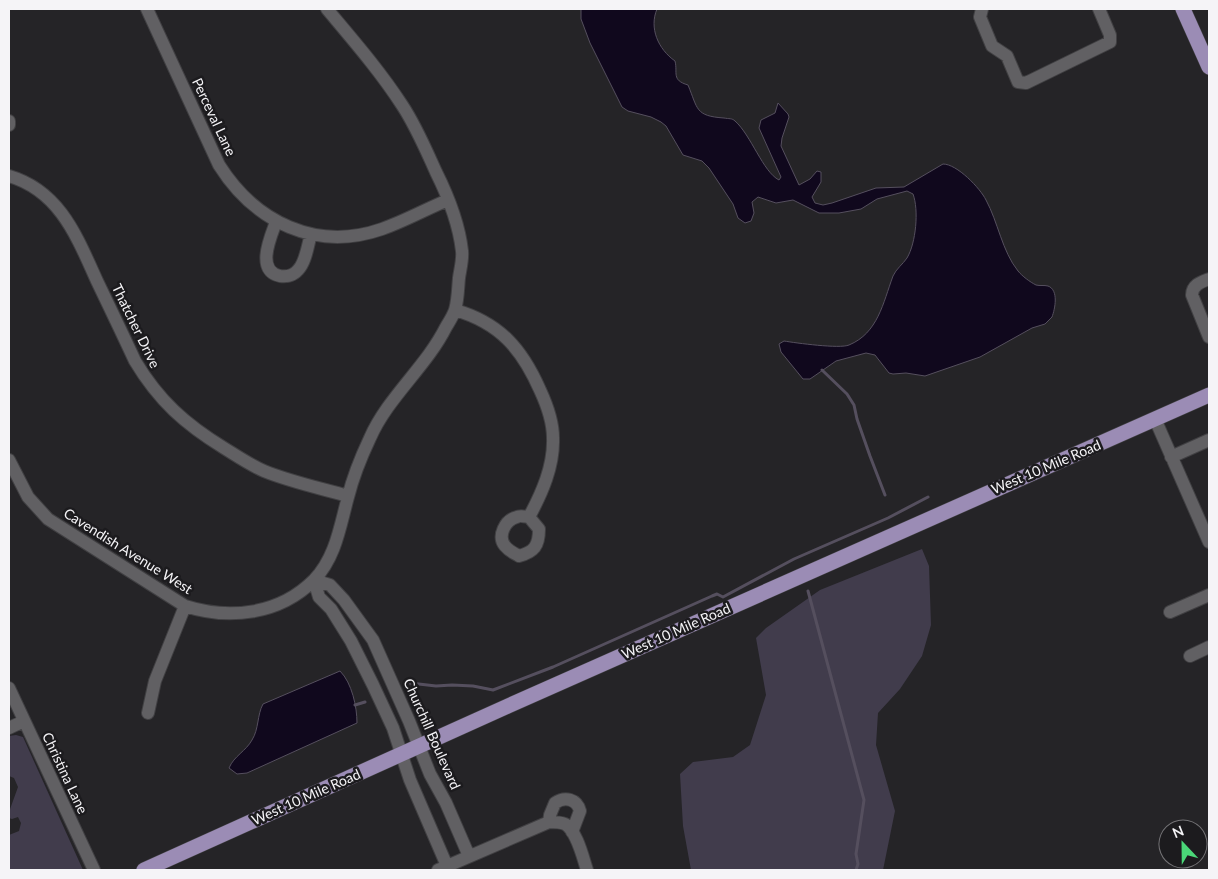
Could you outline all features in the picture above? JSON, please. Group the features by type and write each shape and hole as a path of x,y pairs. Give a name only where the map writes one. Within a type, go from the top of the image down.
{"main road":[{"path":"1183,9 1205,47 1209,67"},
{"name":"West 10 Mile Road","path":"144,870 1209,395"}],"street":[{"name":"Perceval Lane","path":"147,9 220,165 231,182 250,203 276,222 311,234 340,236 375,231 448,200"},
{"path":"327,9 385,80 404,107 448,200 458,230 462,252 455,310 437,346 395,397 371,436 348,496 339,536 331,555 314,580 319,597 331,609 351,641 393,728 410,780 424,812 442,868 549,822 568,828 580,847 587,870"},
{"path":"982,9 980,17 992,46 1007,56 1018,82 1026,83 1110,42 1110,35 1099,9"},
{"name":"Thatcher Drive","path":"9,176 34,187 48,198 69,221 135,361 146,380 173,412 217,444 264,470 348,496"},
{"path":"276,222 266,262 271,272 281,276 292,275 298,271 311,234"},
{"path":"1209,279 1197,284 1193,288 1192,296 1209,337"},
{"path":"455,310 488,323 508,340 521,354 531,370 545,400 554,437 552,456 542,492 529,518"},
{"path":"1155,419 1209,542"},
{"path":"1171,456 1209,440"},
{"name":"Cavendish Avenue West","path":"9,460 28,497 48,519 185,606 202,612 220,614 239,614 259,610 282,601 314,580"},
{"name":"Churchill Boulevard","path":"314,580 330,586 344,600 373,640 430,774 446,803 469,856"},
{"path":"1170,612 1209,595"},
{"path":"148,713 155,681 185,606"},
{"path":"1190,656 1209,647"},
{"name":"Churchill Boulevard","path":"372,685 390,677"},
{"name":"Christina Lane","path":"9,688 94,870"},
{"path":"9,728 24,721"},
{"path":"549,822 556,803 564,799 571,800 576,803 580,811 568,828"},
{"name":"Churchill Boulevard","path":"424,812 446,803"}],"shaded area":[{"path":"581,9 657,9 654,23 657,38 664,50 675,61 676,76 679,81 688,85 699,110 708,115 735,121 741,127 762,162 773,176 779,180 781,177 759,128 761,120 775,113 778,103 789,117 781,146 799,185 810,179 817,171 821,172 821,182 812,197 815,203 823,205 832,203 876,188 904,187 943,164 955,168 968,178 983,195 1008,255 1018,271 1034,284 1048,286 1054,291 1055,305 1052,317 1045,324 1032,328 980,357 925,376 889,373 875,355 866,353 836,361 810,379 803,379 781,352 779,344 784,341 844,346 859,340 867,333 878,316 894,273 907,258 913,244 916,209 913,194 907,191 877,199 861,209 839,213 819,213 793,200 776,203 758,197 752,202 754,213 751,221 745,223 738,218 733,204 709,168 702,161 683,155 666,126 651,117 628,111 622,107 590,43 581,19"},
{"path":"922,549 929,566 931,625 922,656 900,689 878,713 876,745 895,811 883,870 691,870 683,826 680,774 693,762 733,757 750,745 766,695 756,638 766,628 820,590"},
{"path":"340,671 348,682 353,696 357,723 247,773 237,774 229,768 252,740 263,704"},
{"path":"9,736 23,737 83,870 9,870 9,835 19,831 21,823 18,817 9,818 9,812 18,787 14,778 9,776"}],"waterway":[{"path":"822,370 847,394 854,405 857,419 885,495"},
{"path":"410,683 436,686 473,686 493,690 553,667 712,596 717,594 723,597 794,559 888,518 928,497"},
{"path":"808,591 864,800 856,854 858,864 856,870"},
{"path":"355,705 365,702"}]}
